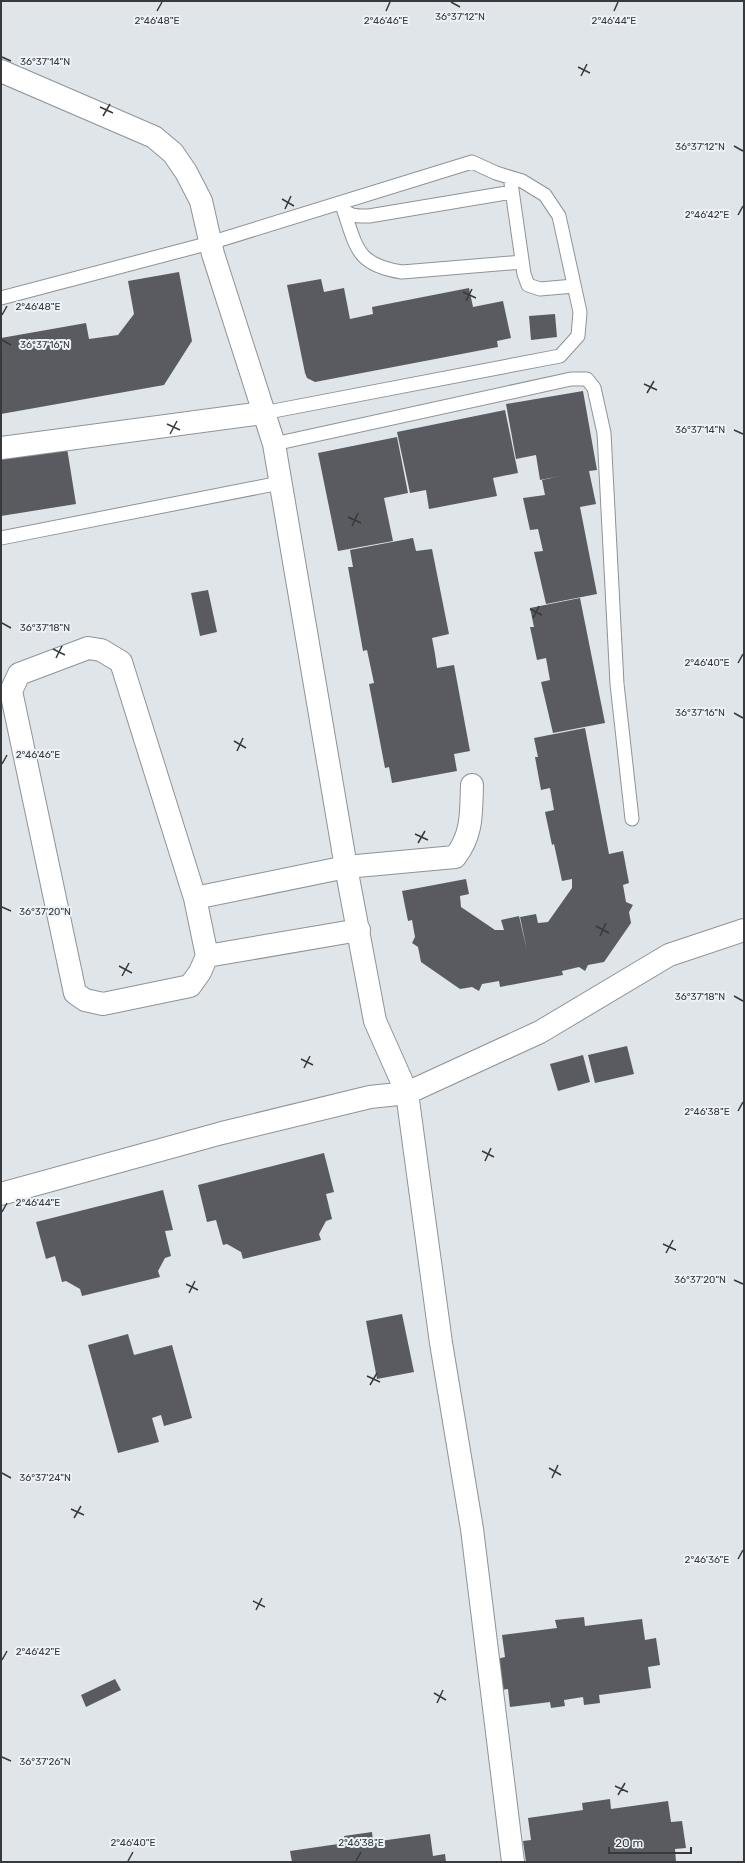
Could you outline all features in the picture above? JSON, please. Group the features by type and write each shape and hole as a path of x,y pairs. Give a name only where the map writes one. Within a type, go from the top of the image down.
{"street":[{"path":"1,71 154,137 173,153 186,172 201,201 210,243 274,444 346,867 375,1021 407,1093 441,1343 472,1529 513,1862"},
{"path":"1,448 263,413"},
{"path":"88,648 101,650 121,662 195,898 207,956 200,972 190,986 103,1004 85,1000 75,993 11,691 19,674 88,648"},
{"path":"195,898 346,867 455,857 463,847 470,830 472,785"},
{"path":"207,956 359,930"},
{"path":"1,1194 236,1130 370,1097 407,1093 540,1032 669,954 744,930"}],"lane":[{"path":"1,298 342,207 472,162 496,173 522,181 545,195 559,216 580,312 578,336 560,356 263,413"},
{"path":"510,177 522,262 528,285 540,289 574,286"},
{"path":"342,207 355,216 369,216 512,192"},
{"path":"342,207 356,246 365,259 383,269 402,272 522,262"},
{"path":"274,444 570,379 586,379 594,388 604,432 617,684 632,819"},
{"path":"1,538 280,483"}],"building":[{"path":"179,272 192,341 164,385 1,414 1,338 86,323 89,339 118,335 134,314 128,281"},
{"path":"321,279 324,292 344,288 350,319 373,314 372,307 469,288 473,307 503,301 511,338 497,341 498,347 315,382 307,378 305,373 287,285"},
{"path":"555,314 557,337 531,340 529,316"},
{"path":"583,391 597,470 589,471 596,504 580,507 597,594 546,604 534,552 543,551 538,529 530,530 523,498 545,495 542,480 560,476 540,480 536,455 516,459 506,404"},
{"path":"505,410 518,473 493,478 497,496 429,509 426,490 410,493 397,432"},
{"path":"397,437 408,493 384,498 393,541 338,551 318,453"},
{"path":"67,448 76,504 1,516 1,459"},
{"path":"413,538 416,551 432,549 449,634 432,638 437,668 454,665 470,751 454,754 457,771 392,783 389,767 385,768 369,684 374,683 367,650 363,651 348,567 353,567 350,550"},
{"path":"208,590 217,632 200,636 191,593"},
{"path":"580,598 605,723 553,733 541,682 550,680 546,658 537,660 530,627 534,627 530,608"},
{"path":"585,728 609,854 623,851 629,883 623,885 626,902 633,905 629,912 631,923 604,962 588,965 585,971 579,967 562,971 563,975 500,987 499,981 482,984 479,991 472,987 460,989 421,962 418,947 412,943 415,937 412,920 408,921 402,891 466,879 469,894 460,896 461,907 495,930 504,930 501,920 519,916 527,950 520,917 536,914 538,923 548,922 572,888 572,879 562,881 554,844 552,845 545,812 554,810 550,788 541,790 535,757 538,757 534,738"},
{"path":"627,1046 634,1074 595,1083 588,1055"},
{"path":"583,1055 590,1082 558,1091 550,1064"},
{"path":"324,1153 334,1192 326,1194 332,1219 326,1221 319,1234 321,1240 243,1259 241,1252 227,1244 223,1245 216,1220 207,1222 198,1185"},
{"path":"163,1190 173,1230 165,1231 171,1256 165,1258 158,1271 160,1277 82,1296 80,1289 66,1281 62,1282 55,1256 46,1259 36,1222"},
{"path":"402,1314 414,1372 377,1379 366,1321"},
{"path":"128,1334 134,1355 172,1345 192,1418 164,1426 161,1415 152,1418 159,1442 118,1453 88,1345"},
{"path":"584,1617 585,1626 642,1619 645,1640 656,1638 660,1665 648,1667 651,1688 599,1695 600,1703 584,1705 583,1697 564,1700 565,1706 551,1708 550,1702 510,1707 508,1689 501,1690 497,1659 505,1657 502,1635 557,1628 555,1620"},
{"path":"115,1679 121,1690 86,1707 81,1695"},
{"path":"610,1799 611,1809 668,1801 671,1822 682,1821 686,1848 675,1849 676,1862 526,1862 523,1841 531,1840 528,1818 583,1810 582,1803"},
{"path":"372,1832 373,1842 430,1834 433,1856 445,1854 446,1862 292,1862 290,1851 345,1843 344,1836"}]}
